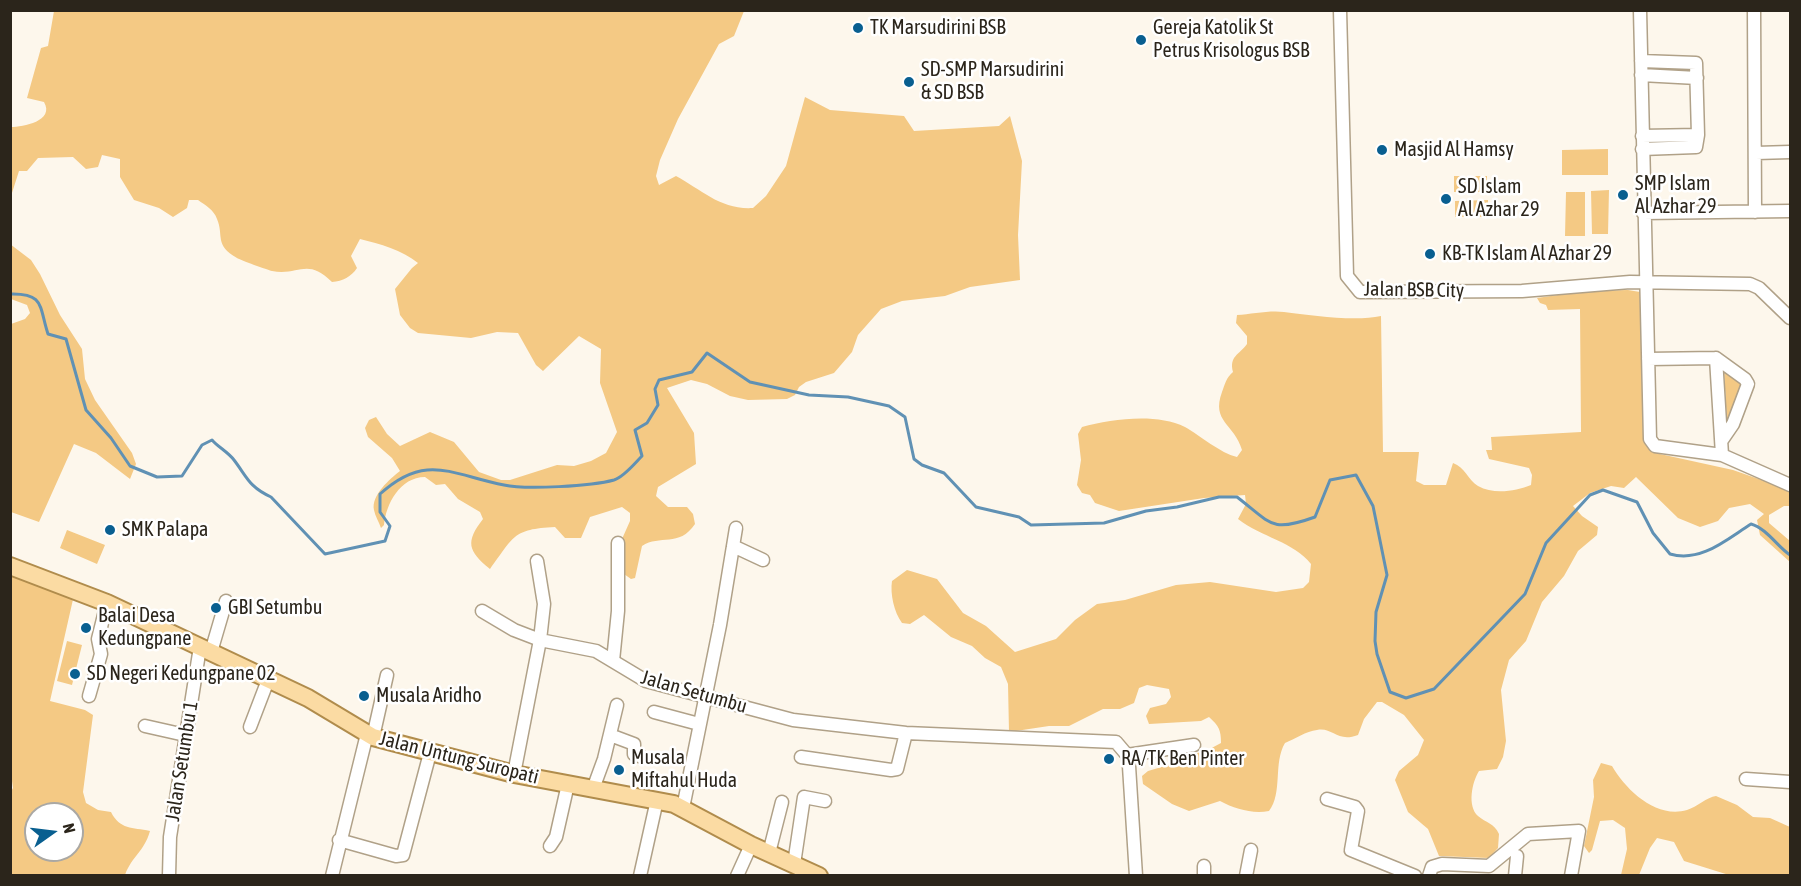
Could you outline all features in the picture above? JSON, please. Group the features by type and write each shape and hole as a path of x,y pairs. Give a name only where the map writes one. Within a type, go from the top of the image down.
{"main road":[{"name":"Jalan Untung Suropati","path":"10,566 107,603 206,649 308,699 370,735 514,774 657,800 682,808 819,876"}],"street":[{"name":"Jalan BSB City","path":"1340,10 1347,276 1353,287 1360,292 1511,291 1645,283 1750,284 1759,288 1791,318"},
{"path":"1640,10 1643,213 1652,443 1655,446 1722,455 1789,480"},
{"path":"1754,10 1755,212"},
{"path":"1641,61 1694,61 1697,64 1698,135 1696,147 1642,142"},
{"path":"1641,75 1697,78"},
{"path":"1756,153 1791,152"},
{"path":"1643,213 1791,212"},
{"path":"1648,359 1716,358 1745,379 1748,384 1733,424 1722,440"},
{"path":"1716,358 1722,455"},
{"path":"682,808 736,528"},
{"path":"613,661 618,611 618,543"},
{"path":"733,546 762,560"},
{"path":"514,774 540,640 544,604 537,561"},
{"name":"Jalan Setumbu 1","path":"169,876 170,837 185,735 206,649 226,601"},
{"path":"89,696 102,651 98,639 107,603"},
{"name":"Jalan Setumbu","path":"482,610 514,630 540,640 596,651 638,678 704,698 793,720 906,733 1109,741 1119,745 1127,755"},
{"path":"332,876 339,840 387,675"},
{"path":"250,727 268,680"},
{"path":"593,789 617,705"},
{"path":"654,712 699,724"},
{"path":"144,726 185,735"},
{"path":"801,757 897,769 906,733"},
{"path":"610,735 634,744 633,754 642,757"},
{"path":"1136,876 1127,755 1194,745"},
{"path":"339,840 396,856 403,855 430,753"},
{"path":"1746,779 1791,782"},
{"path":"550,846 556,837 568,784"},
{"path":"794,864 804,797 825,801"},
{"path":"1327,799 1355,807 1358,811 1351,850 1415,876"},
{"path":"640,876 657,800"},
{"path":"769,853 782,802"},
{"path":"1429,876 1434,866 1442,864 1490,865 1519,839 1528,834 1579,831 1571,876"},
{"path":"737,876 751,844"},
{"path":"1246,876 1251,850"},
{"path":"1515,876 1517,856"}],"shaded area":[{"path":"54,11 744,11 734,36 719,44 678,119 660,160 656,176 659,185 676,176 721,202 731,206 753,208 766,196 786,166 805,97 830,110 904,116 914,131 999,126 1010,116 1022,161 1018,235 1020,280 970,287 945,296 902,301 881,309 858,335 852,352 834,373 806,382 799,387 795,395 787,399 748,400 730,396 707,384 691,380 667,388 694,433 696,464 658,487 656,496 668,507 687,507 693,514 695,524 682,536 642,546 635,578 631,579 624,574 622,539 630,521 630,513 622,507 590,517 581,538 565,538 555,527 522,533 510,542 490,569 477,557 472,546 473,534 483,519 480,512 458,499 445,484 436,485 425,477 408,482 391,501 381,528 374,510 375,499 382,488 400,471 392,458 368,437 365,428 369,420 376,417 387,434 400,446 430,432 454,442 479,472 501,480 510,480 557,465 574,466 591,461 606,453 617,432 600,383 601,349 579,336 543,371 536,365 518,333 497,332 471,338 418,333 410,328 400,315 395,289 418,263 405,254 360,239 351,256 357,268 349,276 332,282 316,270 281,272 265,269 237,258 225,249 216,216 198,200 189,200 187,208 173,217 159,208 134,200 120,177 120,159 102,155 98,167 86,169 73,157 38,158 27,171 19,171 11,196 11,127 36,122 45,114 44,102 27,98 41,48 48,46"},
{"path":"1608,149 1608,175 1562,175 1562,150"},
{"path":"1454,176 1487,176 1487,192 1454,192"},
{"path":"1609,190 1608,234 1592,234 1591,191"},
{"path":"1566,192 1585,192 1585,236 1565,236"},
{"path":"1488,200 1488,217 1455,217 1455,201"},
{"path":"10,244 31,260 40,274 60,315 82,349 85,379 95,400 132,453 136,464 130,479 96,453 74,444 39,522 11,512 11,324 25,319 30,313 27,305 11,299"},
{"path":"1585,291 1640,292 1645,441 1660,454 1733,470 1790,490 1790,506 1784,506 1769,515 1769,523 1790,541 1790,562 1760,535 1757,520 1764,514 1750,504 1729,508 1718,521 1700,527 1678,518 1636,477 1624,488 1611,486 1590,493 1573,506 1582,516 1598,527 1597,535 1578,551 1564,576 1542,602 1526,641 1509,660 1501,690 1506,741 1503,757 1497,769 1479,771 1474,781 1472,800 1475,812 1499,834 1498,848 1489,858 1439,856 1428,829 1408,812 1395,780 1399,771 1418,755 1424,740 1404,715 1382,702 1377,702 1364,719 1358,735 1345,737 1317,730 1285,743 1279,760 1276,796 1269,811 1244,810 1220,801 1189,811 1172,804 1143,784 1142,776 1180,757 1206,751 1221,743 1221,735 1219,728 1209,717 1201,721 1149,724 1146,716 1150,708 1166,704 1171,697 1169,689 1147,685 1139,688 1134,703 1120,709 1103,709 1069,726 1049,726 1009,732 1008,684 1001,667 985,658 972,646 951,637 924,615 910,624 902,623 897,614 892,597 892,581 907,570 937,579 963,613 986,626 1015,652 1056,639 1075,620 1097,604 1125,600 1176,585 1210,582 1276,592 1303,588 1309,582 1311,564 1296,550 1238,519 1246,504 1245,495 1204,498 1119,511 1095,503 1090,495 1082,493 1077,485 1081,460 1078,434 1082,427 1120,420 1161,420 1185,427 1217,448 1237,457 1242,450 1221,416 1219,402 1227,379 1233,372 1232,362 1247,344 1247,336 1236,323 1237,315 1279,312 1346,318 1381,316 1383,452 1419,452 1416,481 1424,485 1446,485 1453,463 1461,467 1478,486 1484,489 1505,491 1519,489 1531,485 1532,475 1529,468 1489,459 1486,450 1492,450 1491,437 1581,432 1580,309 1548,310 1546,305 1540,303 1537,298"},
{"path":"1724,370 1743,386 1727,424"},
{"path":"67,530 105,545 97,564 60,548"},
{"path":"11,570 74,595 50,701 85,710 93,715 83,792 86,803 98,810 111,812 123,825 150,831 145,844 125,875 11,875 10,793 13,788 11,774"},
{"path":"67,641 82,645 72,685 57,681"},
{"path":"1601,763 1612,766 1625,784 1643,800 1664,810 1675,812 1687,810 1716,796 1737,805 1753,817 1770,818 1790,827 1790,875 1729,875 1684,861 1674,842 1657,838 1650,848 1639,875 1621,875 1627,849 1625,828 1613,820 1600,821 1592,850 1589,853 1584,846 1594,797 1593,780"}],"waterway":[{"path":"10,294 21,294 35,299 41,309 48,334 66,339 86,410 111,438 130,466 157,477 182,476 202,445 212,440 232,457 253,485 271,497 325,554 385,541 390,526 380,512 380,494 411,473 440,470 504,485 527,487 575,486 614,480 622,476 642,456 635,430 647,423 658,405 655,389 659,380 692,372 707,353 750,382 809,395 848,397 889,406 905,417 914,459 922,465 944,473 976,507 1019,517 1031,525 1104,523 1146,511 1177,507 1219,497 1237,497 1265,519 1280,525 1289,524 1315,517 1330,480 1356,475 1373,506 1387,575 1376,612 1377,654 1390,692 1406,698 1434,689 1525,594 1546,543 1590,495 1603,490 1637,502 1653,533 1670,554 1681,556 1703,552 1751,524 1762,529 1790,555"}],"place":[{"name":"TK Marsudirini BSB","path":"858,28"},
{"name":"Gereja Katolik St Petrus Krisologus BSB","path":"1141,40"},
{"name":"SD-SMP Marsudirini & SD BSB","path":"909,82"},
{"name":"Masjid Al Hamsy","path":"1382,150"},
{"name":"SMP Islam Al Azhar 29","path":"1623,195"},
{"name":"SD Islam Al Azhar 29","path":"1446,199"},
{"name":"KB-TK Islam Al Azhar 29","path":"1430,254"},
{"name":"SMK Palapa","path":"110,530"},
{"name":"GBI Setumbu","path":"216,608"},
{"name":"Balai Desa Kedungpane","path":"86,628"},
{"name":"SD Negeri Kedungpane 02","path":"75,674"},
{"name":"Musala Aridho","path":"364,696"},
{"name":"RA/TK Ben Pinter","path":"1109,759"},
{"name":"Musala Miftahul Huda","path":"619,770"}]}
